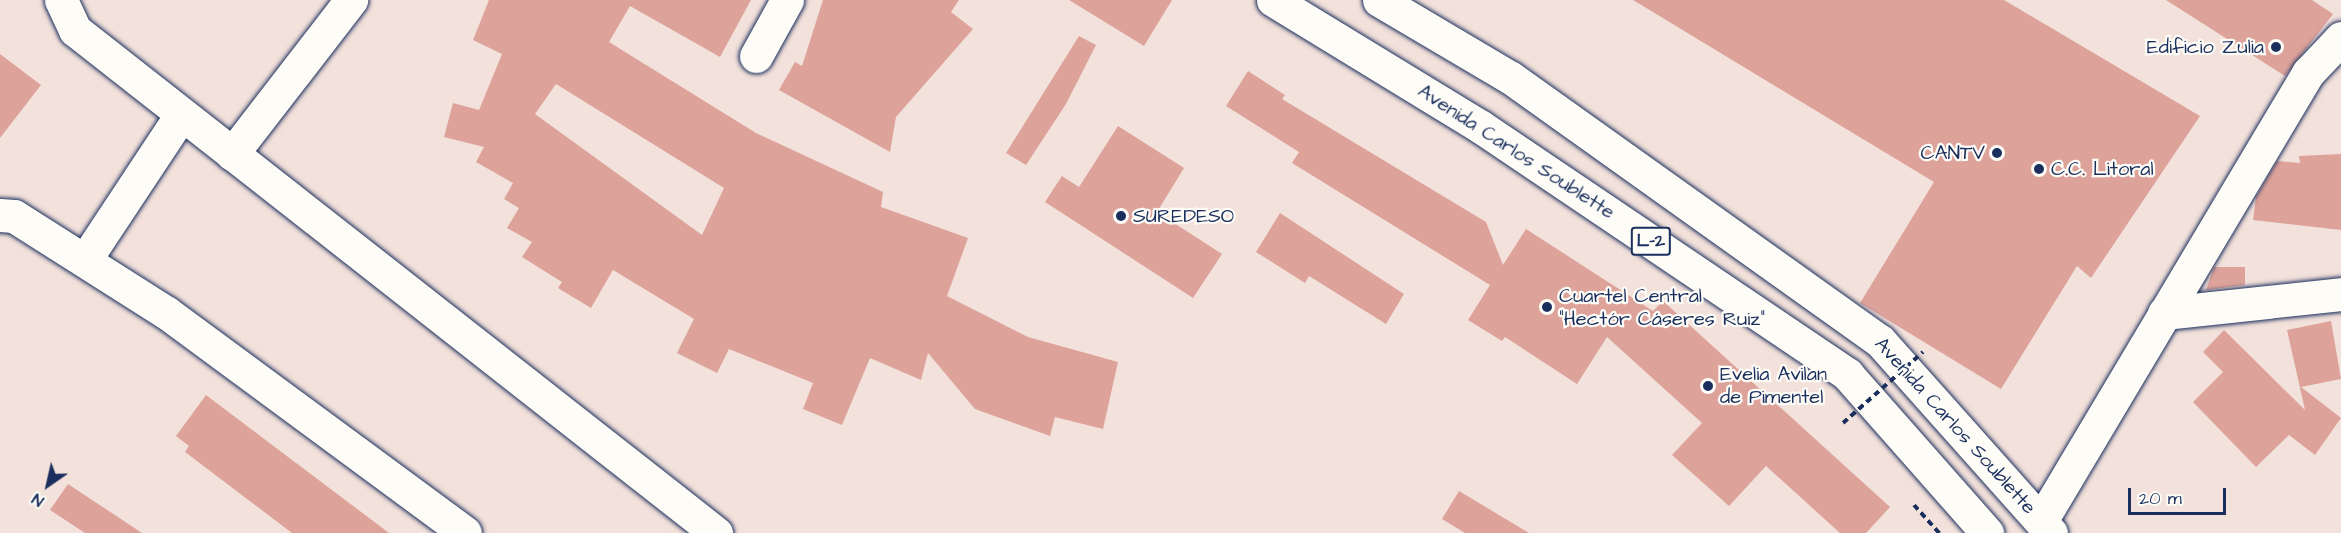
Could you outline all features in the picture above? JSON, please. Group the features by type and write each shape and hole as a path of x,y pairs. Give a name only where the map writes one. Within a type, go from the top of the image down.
{"main road":[{"path":"61,0 75,30 716,533"},
{"path":"232,154 351,0"},
{"path":"756,56 787,0"},
{"name":"Avenida Carlos Soublette","path":"1272,0 1481,127 1847,374 1987,533"},
{"name":"Avenida Carlos Soublette","path":"1379,0 1511,78 1880,341 2046,527"},
{"path":"2046,527 2164,313 2308,73 2341,38"},
{"path":"85,260 181,115"},
{"path":"0,215 14,216 168,313 465,533"},
{"path":"2164,313 2341,294"}],"path":[{"path":"1843,423 1923,352"}],"building":[{"path":"489,0 751,0 720,57 630,6 609,42 756,133 883,192 881,207 968,238 947,296 1028,337 1118,362 1103,429 1055,417 1050,436 975,409 928,353 921,380 870,358 842,425 803,409 813,383 729,349 717,373 677,353 694,319 613,270 591,308 558,288 562,282 522,257 532,242 507,228 519,208 504,199 513,183 476,162 484,147 444,137 453,103 479,110 502,54 473,40","holes":["556,84 724,188 702,235 535,114"]},
{"path":"823,0 959,0 951,12 973,29 896,117 890,152 779,90 795,62 802,66"},
{"path":"1069,0 1172,0 1144,46"},
{"name":"C.C. Litoral","path":"1633,0 2004,0 2200,116 2091,278 2077,266 2001,389 1860,303 1934,182"},
{"name":"Edificio Zulia","path":"2166,0 2312,0 2333,14 2285,76"},
{"path":"1079,36 1096,45 1066,104 1026,165 1006,153"},
{"path":"0,54 41,85 0,138"},
{"path":"1248,71 1285,95 1282,99 1486,222 1503,265 1526,229 1653,311 1663,301 1890,507 1866,533 1840,533 1766,466 1729,506 1672,455 1702,423 1607,337 1577,384 1505,337 1502,341 1468,320 1490,285 1292,163 1299,152 1226,106"},
{"path":"1118,126 1184,168 1157,212 1222,254 1193,298 1045,202 1062,176 1079,187"},
{"path":"2341,154 2341,230 2253,220 2256,197 2277,161 2300,163 2299,156"},
{"path":"1280,213 1404,294 1386,324 1309,276 1305,283 1256,252"},
{"path":"2214,267 2245,267 2245,285 2206,290"},
{"path":"2331,321 2341,379 2301,387 2341,418 2315,455 2289,435 2256,467 2193,402 2223,372 2203,352 2224,330 2305,410 2287,330"},
{"path":"206,395 389,533 292,533 185,452 189,446 176,436"},
{"path":"68,484 142,533 85,533 50,510"},
{"path":"1459,491 1529,533 1465,533 1442,519"}],"place":[{"name":"Edificio Zulia","path":"2276,47"},
{"name":"CANTV","path":"1997,153"},
{"name":"C.C. Litoral","path":"2039,169"},
{"name":"SUREDESO","path":"1121,216"},
{"name":"Cuartel Central \"Hectór Cáseres Ruiz\"","path":"1547,307"},
{"name":"Evelia Avilan de Pimentel","path":"1708,386"}]}
